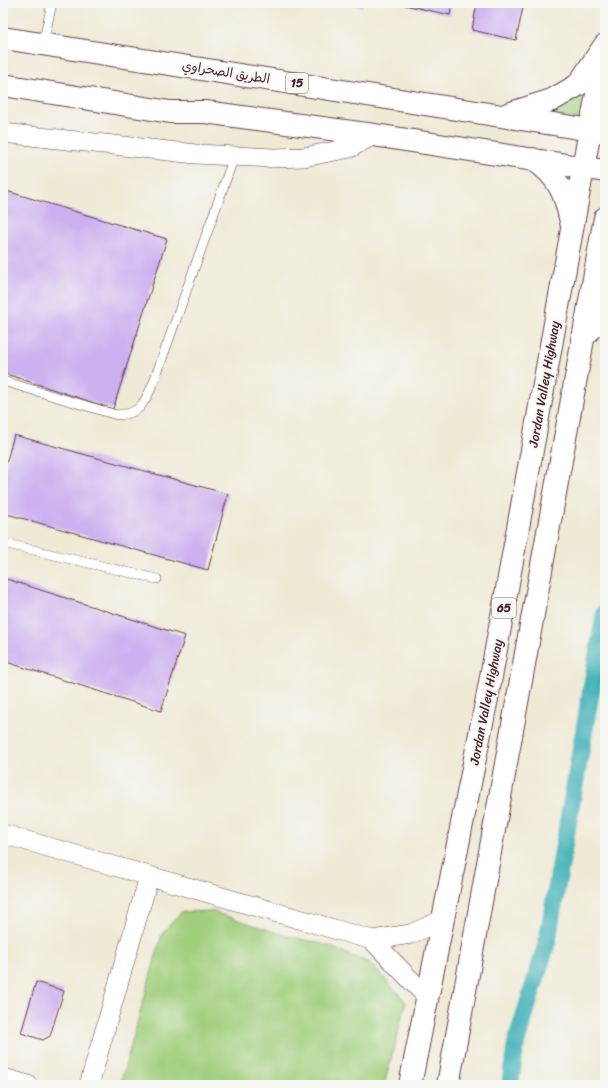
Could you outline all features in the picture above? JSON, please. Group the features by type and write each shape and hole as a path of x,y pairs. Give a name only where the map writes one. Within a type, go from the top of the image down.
{"main road":[{"name":"الطريق الصحراوي","path":"3,38 598,131"},
{"path":"503,115 552,100 566,93 578,84 605,45"},
{"name":"Jordan Valley Highway","path":"410,1085 489,688 531,461 557,307 584,168 598,131 605,54"},
{"path":"3,85 170,112 206,112 374,135 605,171"},
{"path":"533,159 553,176 562,189 572,232"},
{"name":"65","path":"448,1085 527,653 581,340 605,218"},
{"path":"581,340 605,312"}],"street":[{"path":"3,133 234,157 272,158 304,157 350,148 374,135"},
{"path":"3,834 372,940 411,934 444,919"},
{"path":"89,1085 149,877"},
{"path":"372,940 428,998"},
{"path":"3,1078 28,1085"}],"lane":[{"path":"43,44 52,3"},
{"path":"3,381 117,415 131,414 140,407 147,399 153,384 234,157"},
{"path":"3,543 157,579"}],"green space":[{"path":"593,74 585,121 543,113"},
{"path":"211,911 287,936 323,944 370,963 406,1002 384,1085 120,1085 162,934 181,912"}],"building":[{"path":"340,3 363,3 362,7"},
{"path":"396,3 452,3 450,15"},
{"path":"477,3 524,3 516,40 472,30"},
{"path":"3,190 167,239 113,409 3,373"},
{"path":"14,435 228,494 208,570 3,513 3,475"},
{"path":"3,578 185,636 161,711 3,661"},
{"path":"36,982 64,991 50,1036 43,1040 21,1033"}],"waterway":[{"path":"510,1085 516,1043 547,942 605,612"}]}
